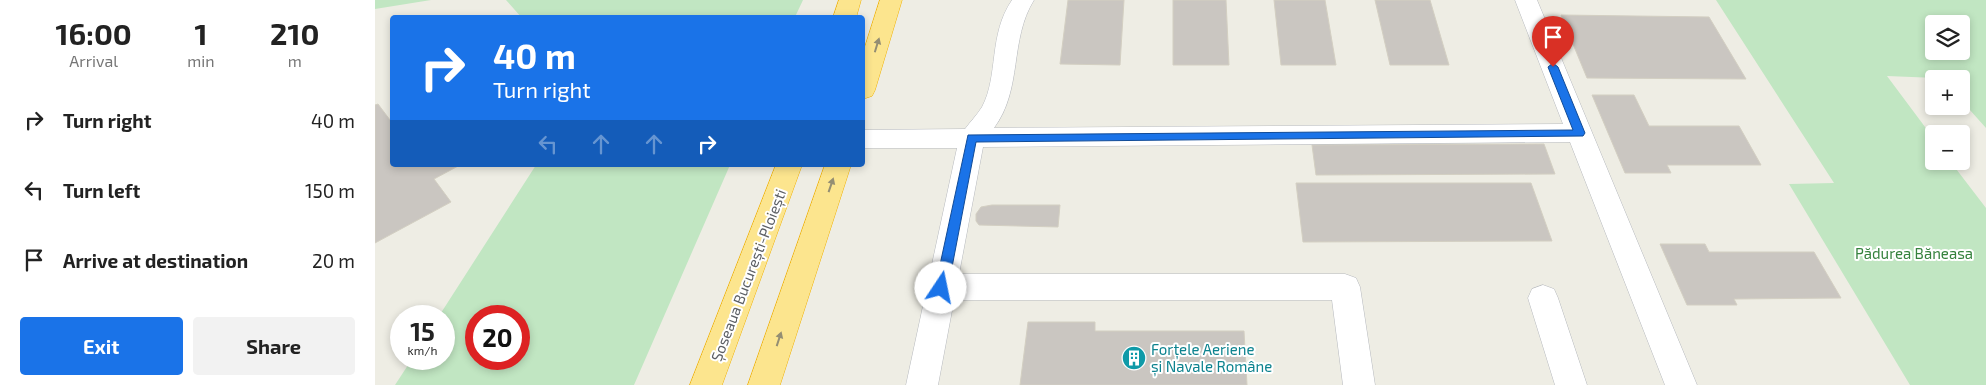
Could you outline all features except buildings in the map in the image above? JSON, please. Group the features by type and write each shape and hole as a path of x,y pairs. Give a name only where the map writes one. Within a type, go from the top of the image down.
{"highway":[{"path":"845,15 850,0"},
{"path":"865,84 891,0"},
{"name":"Șoseaua București-Ploiești","path":"706,385 788,167"},
{"path":"764,385 836,167"}],"lane":[{"path":"922,385 972,138 988,119 997,100 1014,15 1023,0"},
{"path":"1526,0 1681,385"},
{"path":"865,139 1579,133"},
{"path":"941,288 1345,287 1359,385"},
{"path":"1543,298 1571,385"}],"green space":[{"path":"375,0 431,0 375,9"},
{"path":"506,0 803,0 796,15 519,15"},
{"name":"Pădurea Băneasa","path":"1716,0 1986,0 1986,128 1970,110 1970,70 1925,70 1925,78 1887,76 1925,127 1925,170 1957,170 1986,208 1986,385 1910,385 1789,184 1834,183"},
{"path":"535,167 729,167 634,385 395,385 405,370 455,370 455,305 446,305"}],"place":[{"name":"Forțele Aeriene și Navale Române","path":"1134,358"}],"route":[{"path":"941,288 972,138 1579,133 1553,67"}]}
